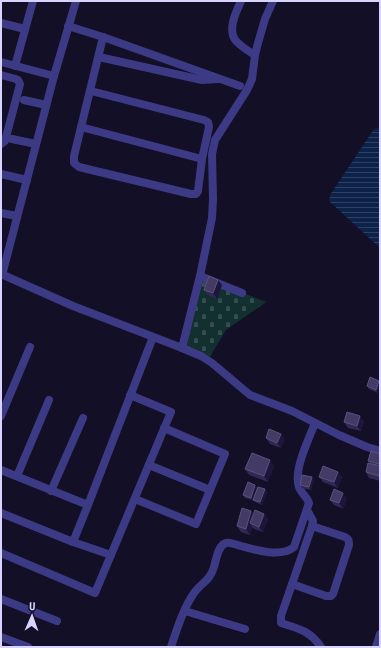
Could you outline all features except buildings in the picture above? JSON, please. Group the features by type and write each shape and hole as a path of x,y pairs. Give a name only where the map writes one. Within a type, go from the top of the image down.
{"street":[{"path":"15,66 33,1"},
{"path":"76,1 54,76 17,216 4,252 2,275 73,306 201,356 212,363 250,396 292,411 339,435 380,451"},
{"path":"241,1 233,23 232,33 235,40 255,55"},
{"path":"182,348 200,276 212,218 212,154 215,140 247,90 252,79 255,55 273,1"},
{"path":"1,23 25,29"},
{"path":"68,26 240,86"},
{"path":"91,91 208,122 209,127 202,158 198,190 196,194 79,167 74,163 74,156 103,37"},
{"path":"99,57 202,80 220,79"},
{"path":"1,62 54,76"},
{"path":"1,75 16,79 20,84 4,141 1,144"},
{"path":"24,100 46,106"},
{"path":"81,127 202,158"},
{"path":"12,138 36,144"},
{"path":"1,174 27,180"},
{"path":"1,212 17,216"},
{"path":"200,276 242,293"},
{"path":"73,542 153,337"},
{"path":"1,416 30,347"},
{"path":"1,553 95,594 171,412 130,395"},
{"path":"17,476 49,400"},
{"path":"52,491 83,418"},
{"path":"171,647 180,621 194,593 206,582 211,574 222,545 225,543 232,543 274,553 281,553 294,547 309,503 309,500 299,488 298,470 315,423"},
{"path":"135,499 196,524 225,454 164,428"},
{"path":"149,465 210,490"},
{"path":"1,470 88,505"},
{"path":"307,510 313,521 312,526 280,618 281,623 307,632 321,647"},
{"path":"1,513 111,556"},
{"path":"292,584 326,596 331,596 333,594 349,542 345,537 312,526"},
{"path":"1,599 57,621"},
{"path":"185,611 245,629"},
{"path":"376,647 380,634"},
{"path":"1,637 28,647"}],"green space":[{"path":"198,275 266,302 226,330 209,358 181,346"}],"water":[{"path":"374,129 380,129 380,248 329,201 330,195"}]}
